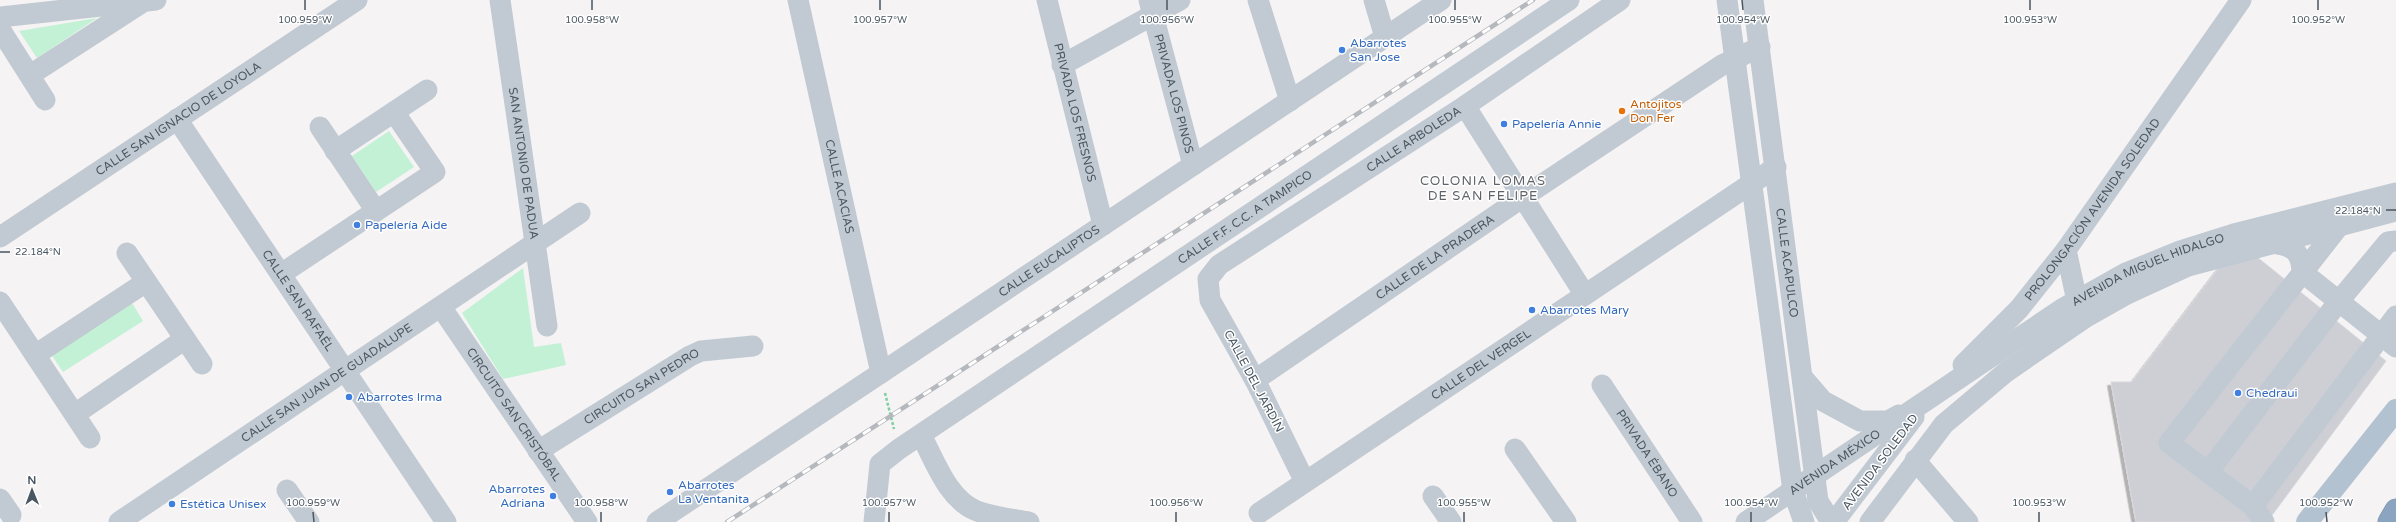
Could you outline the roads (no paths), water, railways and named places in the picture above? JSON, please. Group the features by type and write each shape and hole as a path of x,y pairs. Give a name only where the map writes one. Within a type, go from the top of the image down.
{"highway":[{"path":"2389,522 2396,510"}],"main road":[{"path":"2306,522 2396,410"}],"street":[{"name":"SAN ANTONIO DE PADUA","path":"500,0 547,326"},
{"name":"CALLE ACACIAS","path":"798,0 881,373"},
{"name":"PRIVADA LOS FRESNOS","path":"1047,0 1103,225"},
{"path":"1062,65 1151,8 1180,0"},
{"path":"1258,0 1290,101"},
{"path":"1374,0 1385,37"},
{"name":"CALLE EUCALIPTOS","path":"657,522 1441,0"},
{"name":"CALLE F.F. C.C. A TAMPICO","path":"874,522 880,464 899,449 1569,0"},
{"name":"CALLE ARBOLEDA","path":"1208,279 1219,265 1465,106 1620,0"},
{"path":"1727,0 1750,184 1796,519"},
{"name":"CALLE ACAPULCO","path":"1753,0 1804,379 1818,501 1831,522"},
{"name":"PROLONGACIÓN AVENIDA SOLEDAD","path":"1925,403 2019,309 2066,250 2241,0"},
{"path":"0,17 149,1"},
{"path":"30,76 149,1"},
{"name":"CALLE SAN IGNACIO DE LOYOLA","path":"1,234 178,119 349,2"},
{"name":"PRIVADA LOS PINOS","path":"1151,8 1193,165"},
{"path":"0,29 45,100"},
{"name":"CALLE DE LA PRADERA","path":"1255,380 1523,197 1722,65 1760,46"},
{"path":"335,151 427,90"},
{"path":"1465,106 1585,295"},
{"path":"280,274 435,172 394,112"},
{"name":"CALLE SAN RAFAÉL","path":"178,119 446,522"},
{"path":"320,127 376,211"},
{"name":"CALLE DEL VERGEL","path":"1259,514 1776,167"},
{"name":"AVENIDA MIGUEL HIDALGO","path":"1925,403 2077,301 2126,273 2180,251 2234,234 2396,193"},
{"name":"AVENIDA MIGUEL HIDALGO","path":"1916,460 1944,424 2006,372 2086,317 2125,295 2188,266 2396,211"},
{"name":"CALLE SAN JUAN DE GUADALUPE","path":"119,522 580,213"},
{"path":"2339,226 2169,443 2208,472 2258,514 2388,341 2396,316"},
{"path":"2208,472 2339,301 2388,242 2396,241"},
{"path":"2273,244 2288,245 2296,250 2302,261 2302,272"},
{"path":"2066,250 2077,301"},
{"path":"127,254 202,364"},
{"path":"2302,272 2388,341"},
{"name":"CALLE DEL JARDÍN","path":"1208,279 1210,300 1255,380 1305,482"},
{"path":"35,355 146,282"},
{"path":"0,302 90,438"},
{"name":"CIRCUITO SAN CRISTÓBAL","path":"441,307 587,522"},
{"path":"75,414 185,339"},
{"name":"CIRCUITO SAN PEDRO","path":"538,451 690,356 701,351 753,346"},
{"path":"1804,379 1823,401 1860,420 1888,421 1925,403"},
{"name":"PRIVADA ÉBANO","path":"1602,385 1692,522"},
{"name":"AVENIDA MÉXICO","path":"1746,522 1815,478 1925,403"},
{"name":"AVENIDA SOLEDAD","path":"1834,522 1925,403"},
{"path":"921,435 950,489 961,501 977,511 1029,522"},
{"path":"1515,449 1566,522"},
{"path":"1870,522 1916,460 1968,522"},
{"path":"288,490 309,522"},
{"path":"1433,496 1451,522"},
{"name":"AVENIDA MÉXICO","path":"1796,519 1818,501"}],"railway":[{"path":"727,522 1533,0"}],"place":[{"name":"Abarrotes San Jose","path":"1342,50"},
{"name":"Antojitos Don Fer","path":"1622,111"},
{"name":"Papelería Annie","path":"1504,124"},
{"name":"Papelería Aide","path":"357,225"},
{"name":"Abarrotes Mary","path":"1532,310"},
{"name":"Chedraui","path":"2238,393"},
{"name":"Abarrotes Irma","path":"349,397"},
{"name":"Abarrotes La Ventanita","path":"670,492"},
{"name":"Abarrotes Adriana","path":"553,496"},
{"name":"Estética Unisex","path":"172,504"}],"district":[{"name":"COLONIA LOMAS DE SAN FELIPE","path":"1483,188"}]}
